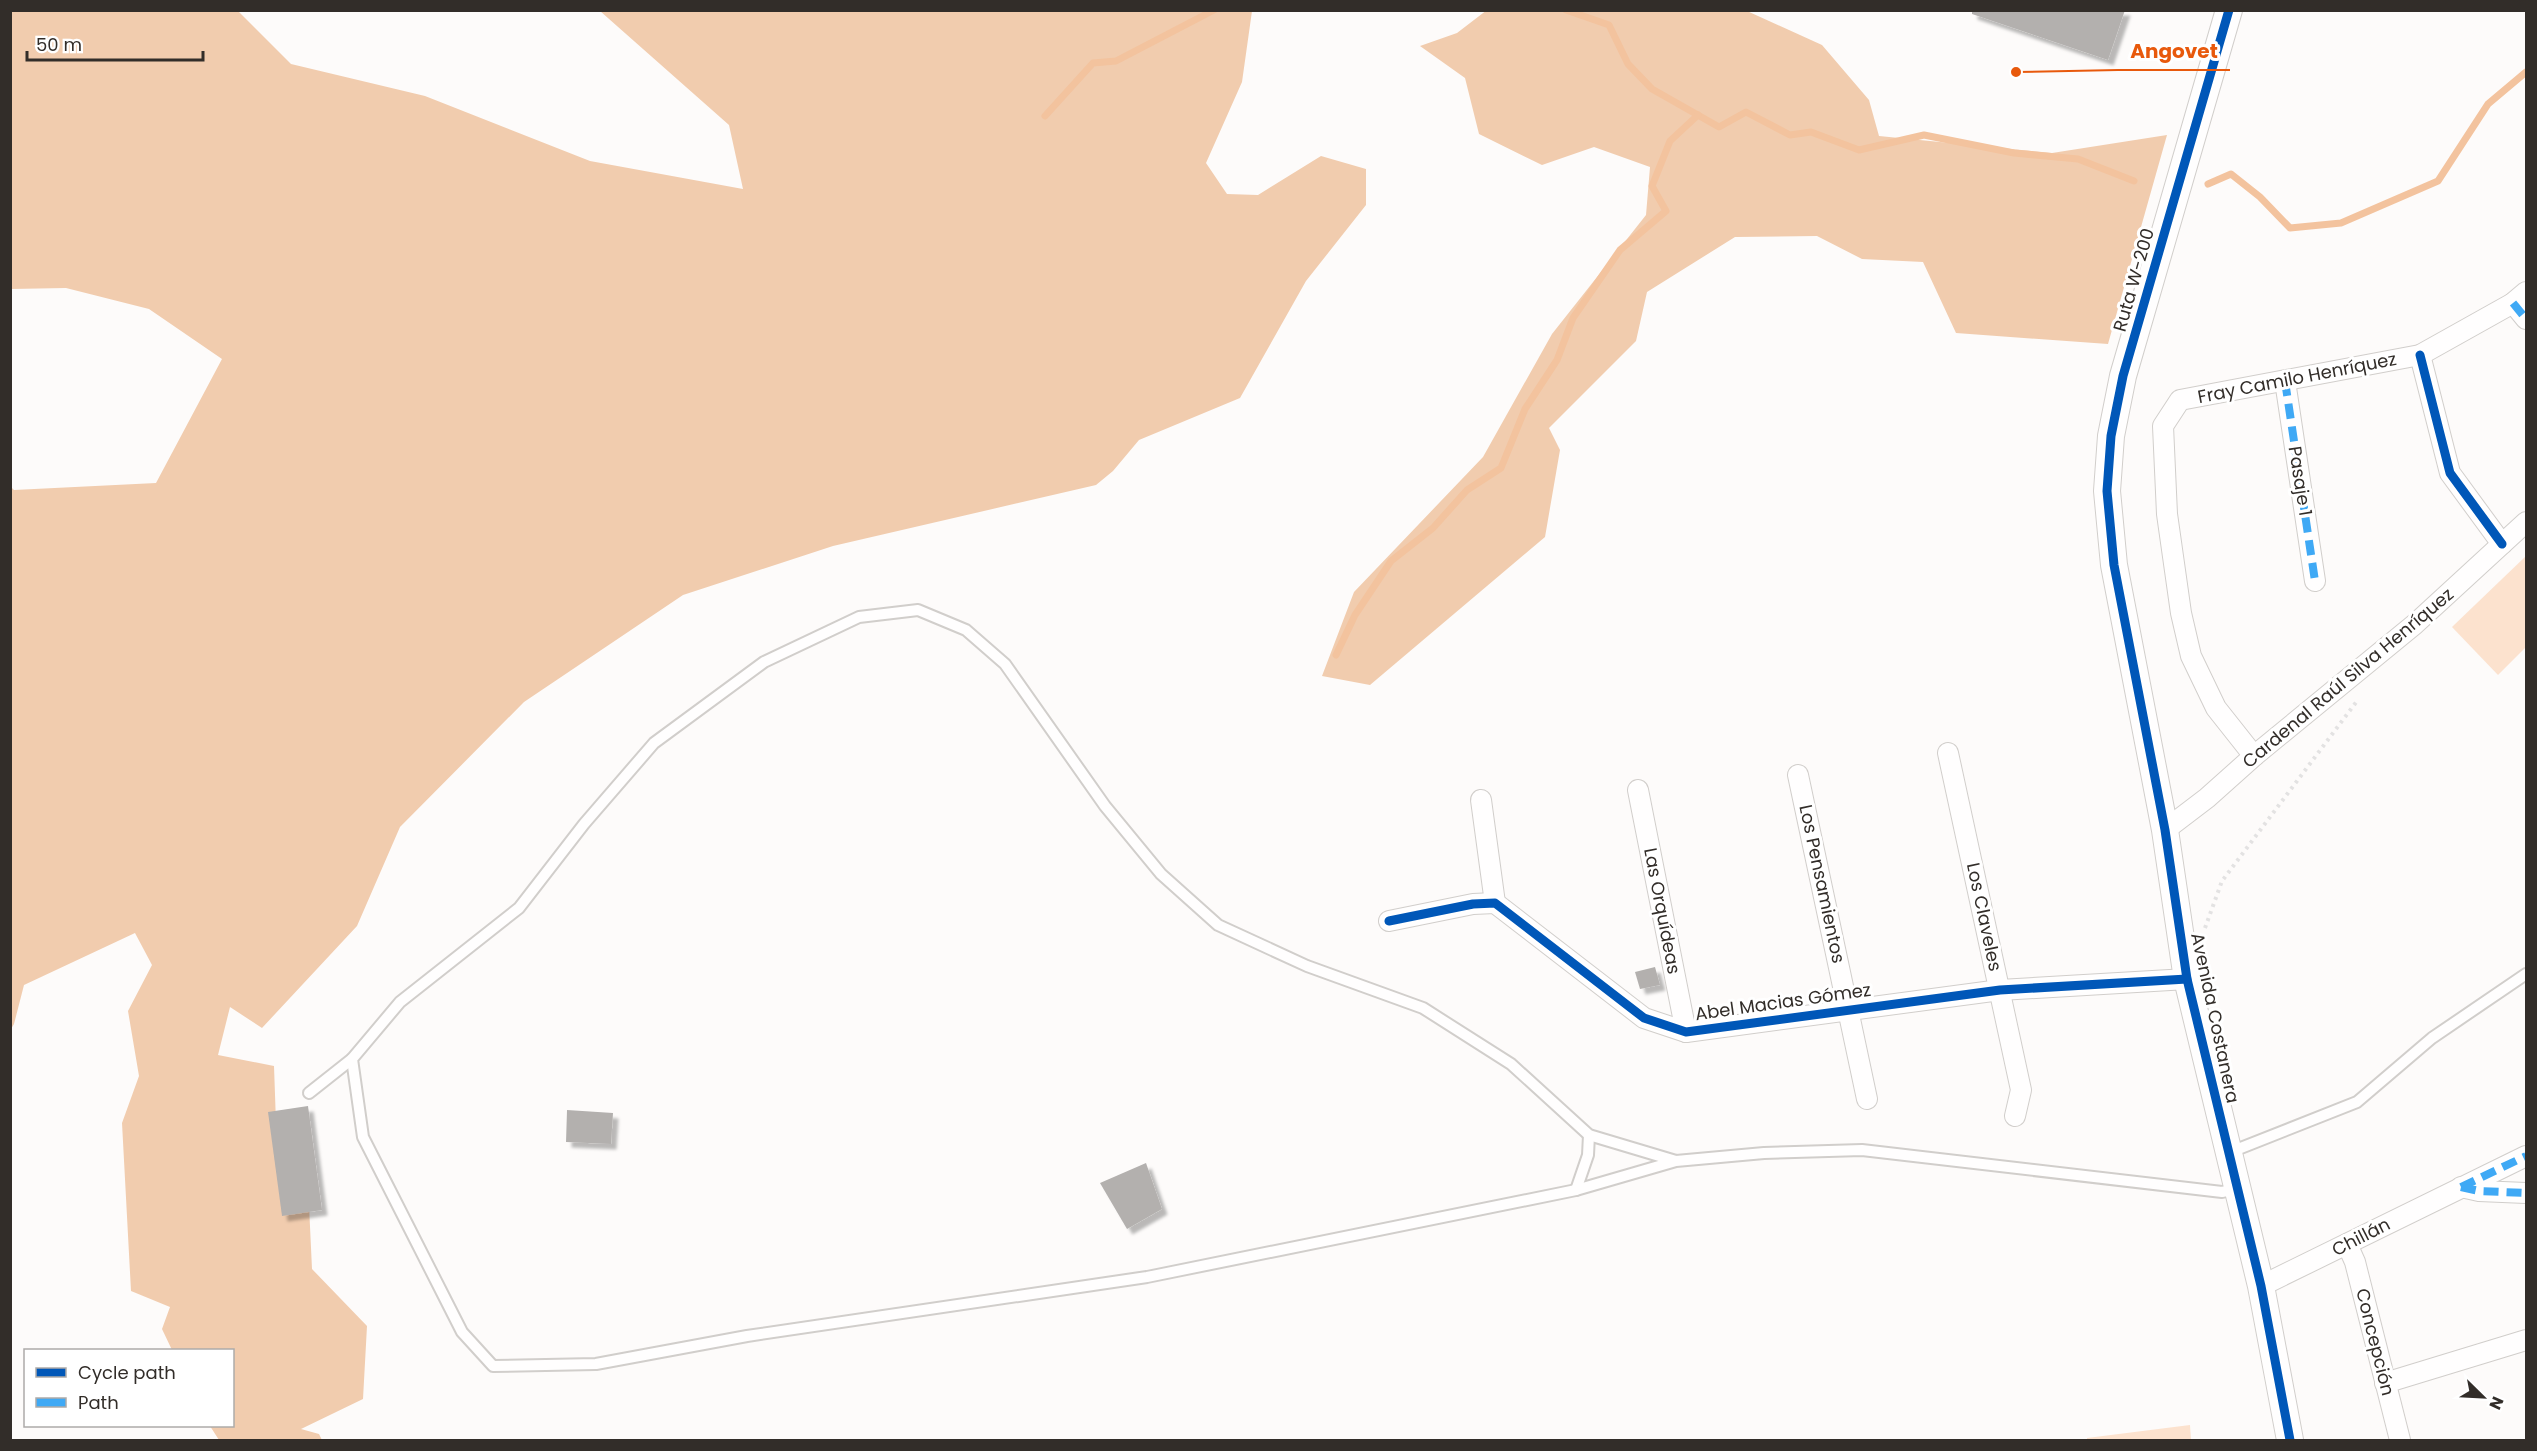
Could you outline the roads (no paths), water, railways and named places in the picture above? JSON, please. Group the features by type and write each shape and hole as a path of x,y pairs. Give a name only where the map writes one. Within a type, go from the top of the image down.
{"street":[{"name":"Ruta W-200","path":"2114,565 2107,490 2111,436 2123,376 2229,10"},
{"path":"2520,298 2526,319"},
{"name":"Fray Camilo Henríquez","path":"2254,756 2216,708 2191,656 2181,613 2167,514 2163,426 2180,400 2420,355 2520,298"},
{"path":"2420,355 2450,473 2502,544"},
{"name":"Pasaje 1","path":"2285,381 2315,581"},
{"name":"Cardenal Raúl Silva Henríquez","path":"2165,830 2207,798 2254,756 2415,624 2526,522"},
{"name":"Avenida Costanera","path":"2114,565 2165,830 2187,979 2261,1286 2290,1440"},
{"name":"Los Claveles","path":"1948,753 2021,1090 2015,1116"},
{"name":"Los Pensamientos","path":"1798,775 1850,1010 1867,1099"},
{"name":"Las Orquídeas","path":"1638,790 1686,1032"},
{"path":"1389,921 1473,904 1495,903 1481,800"},
{"name":"Abel Macias Gómez","path":"1495,903 1644,1018 1686,1032 2000,990 2187,979"},
{"name":"Chillán","path":"2261,1286 2526,1156"},
{"path":"2461,1187 2480,1191 2526,1193"},
{"name":"Concepción","path":"2347,1244 2355,1262 2400,1440"},
{"path":"2385,1383 2526,1340"}],"lane":[{"path":"309,1093 352,1059 400,1002 519,908 584,824 654,744 764,662 859,617 918,610 966,630 1005,664 1106,806 1161,874 1218,925 1307,966 1423,1008 1510,1064 1589,1136 1676,1161"},
{"path":"2228,1153 2357,1102 2432,1038 2526,974"},
{"path":"352,1059 363,1137 462,1332 493,1366 596,1364 747,1336 1147,1277 1576,1190 1676,1161 1764,1153 1862,1149 2222,1192 2236,1189"},
{"path":"1576,1190 1588,1155 1589,1136"}],"waterway":[{"path":"1045,116 1093,63 1116,61 1214,10"},
{"path":"1566,10 1609,25 1628,64 1652,89 1719,127 1746,112 1790,135 1811,132 1859,150 1924,135 2014,153 2078,159 2134,181"},
{"path":"2208,184 2231,174 2260,197 2290,228 2341,223 2438,181 2488,104 2526,72"},
{"path":"1336,655 1355,615 1391,561 1433,528 1467,490 1501,468 1525,409 1557,360 1573,318 1620,250 1666,211 1652,186 1670,141 1698,115"}],"place":[{"name":"Angovet","path":"2016,72"}]}
